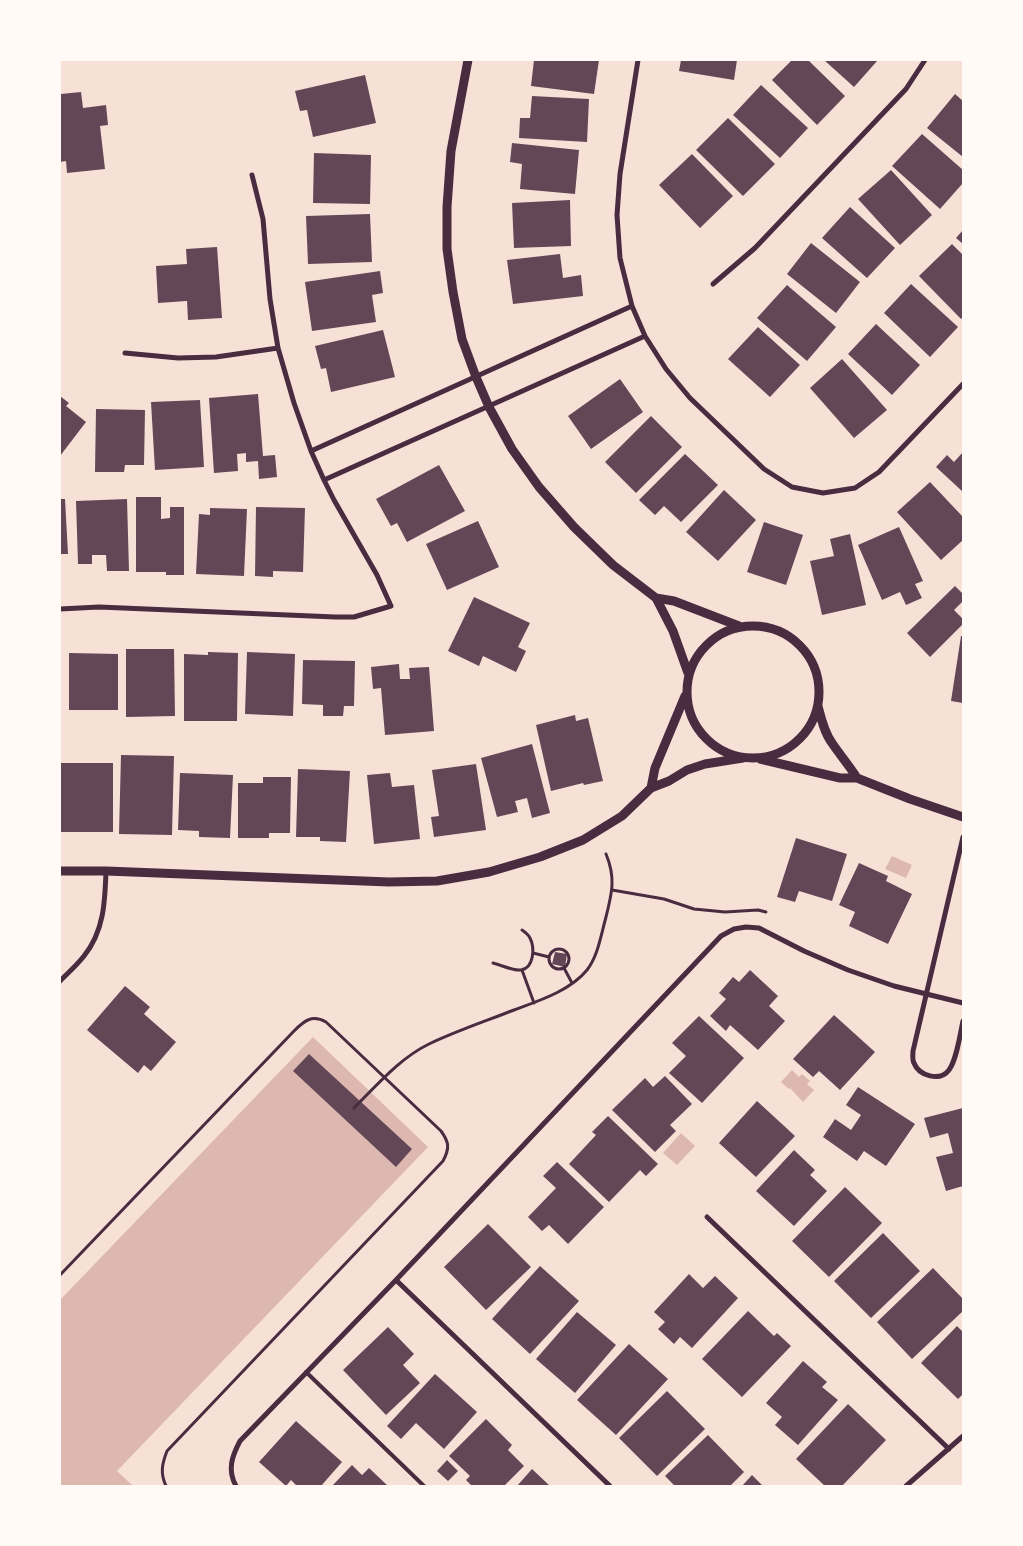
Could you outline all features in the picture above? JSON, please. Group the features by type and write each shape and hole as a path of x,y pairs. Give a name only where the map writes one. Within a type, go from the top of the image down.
{"street":[{"path":"468,60 451,151 447,207 447,249 462,339 488,407 512,449 539,487 574,527 613,565 656,598 674,631 688,673"},
{"path":"638,60 620,174 617,215 620,258 632,306 645,336 666,369 690,398 764,469 792,487 824,493 855,488 879,472 963,384"},
{"path":"714,284 755,248 906,89 925,60"},
{"path":"60,609 99,607 335,617 354,616 391,606 386,591 324,480 294,403 278,348 270,299 263,219 252,175"},
{"path":"311,450 476,378 632,306"},
{"path":"324,480 645,336"},
{"path":"124,353 178,358 216,357 278,348"},
{"path":"656,598 674,602 739,626 761,626 782,632 800,645 813,663 819,684 818,706 824,728 831,742 848,762 857,778"},
{"path":"651,788 655,768 685,696 688,673 699,651 717,635 739,626"},
{"path":"685,696 694,725 710,742 715,747 744,758"},
{"path":"758,758 778,753 796,742 810,726 818,706"},
{"path":"60,871 106,871 389,882 437,881 489,872 540,857 583,840 622,816 651,788 669,781 687,770 705,764 744,758 758,758 840,778 857,778 963,817"},
{"path":"963,836 913,1051 913,1062 919,1071 928,1076 939,1076 948,1071 954,1060 963,1021"},
{"path":"60,982 84,956 97,936 104,912 106,871"},
{"path":"236,1486 231,1469 232,1456 240,1442 721,936 734,929 746,927 759,928 804,951 848,970 894,986 963,1003"},
{"path":"707,1217 949,1449"},
{"path":"396,1280 610,1486"},
{"path":"906,1486 963,1436"}],"lane":[{"path":"306,1372 424,1486"}],"path":[{"path":"354,1108 413,1053 429,1044 534,1002 572,983 586,971 600,942 612,890 613,875 606,854"},
{"path":"612,890 664,899 694,909 725,912 758,910 766,912"},
{"path":"493,963 515,970 522,970 528,966 533,953 531,940 522,930"},
{"path":"556,949 563,949 570,958 564,968 558,969 552,967 548,962 548,957 556,949"},
{"path":"533,953 548,957"},
{"path":"564,968 572,983"},
{"path":"522,970 534,1002"},
{"path":"60,1275 307,1019 313,1018 326,1022 441,1131 448,1140 449,1151 443,1161 167,1451 162,1465 162,1478 166,1486"}],"shaded area":[{"path":"892,856 912,865 906,878 885,869"},
{"path":"313,1037 428,1147 117,1471 133,1486 60,1486 60,1300"},
{"path":"792,1070 799,1077 802,1074 810,1081 807,1084 814,1090 803,1102 790,1088 781,1082"},
{"path":"681,1133 695,1146 677,1165 663,1153"}],"building":[{"path":"534,60 599,60 594,94 531,86"},
{"path":"681,60 737,60 734,80 679,71"},
{"path":"792,60 808,60 845,96 817,125 772,80"},
{"path":"824,60 878,60 854,87"},
{"path":"365,75 376,123 313,137 307,110 300,111 295,91"},
{"path":"761,85 808,128 780,158 733,115"},
{"path":"81,92 83,108 106,105 108,125 100,126 105,169 67,173 66,161 60,162 61,94"},
{"path":"955,94 963,101 963,157 927,128"},
{"path":"532,96 589,99 587,142 519,138 520,118 530,118"},
{"path":"728,118 775,164 743,196 696,150"},
{"path":"922,134 963,170 963,183 940,209 892,166"},
{"path":"512,143 579,150 575,194 520,189 522,164 510,162"},
{"path":"314,153 371,155 370,204 313,203"},
{"path":"692,154 733,196 700,228 659,185"},
{"path":"891,170 932,215 900,245 858,199"},
{"path":"570,200 571,246 514,248 512,203"},
{"path":"850,207 895,248 867,278 822,238"},
{"path":"370,214 372,262 308,264 306,216"},
{"path":"963,230 963,244 956,238"},
{"path":"811,243 860,282 836,313 787,274"},
{"path":"952,244 963,255 963,317 961,319 919,276"},
{"path":"217,247 222,318 188,320 187,301 158,303 156,266 187,264 186,249"},
{"path":"560,254 563,278 581,275 583,296 513,304 507,260"},
{"path":"380,271 383,293 372,295 376,322 312,331 305,282"},
{"path":"911,284 958,327 930,357 884,313"},
{"path":"787,285 836,327 807,361 757,318"},
{"path":"876,324 920,365 892,395 848,354"},
{"path":"758,327 800,365 770,397 728,359"},
{"path":"383,330 395,377 331,392 326,368 321,369 315,346"},
{"path":"842,359 887,410 854,438 810,388"},
{"path":"620,379 643,412 591,449 568,416"},
{"path":"258,394 263,456 275,455 277,477 259,479 258,461 246,462 246,453 237,454 238,471 214,473 209,398"},
{"path":"60,396 69,403 66,406 86,422 60,456"},
{"path":"200,400 204,467 155,470 151,402"},
{"path":"96,409 145,410 144,465 125,465 124,472 95,472"},
{"path":"651,416 682,447 636,493 605,462"},
{"path":"963,452 963,492 936,467 947,455 954,462"},
{"path":"685,454 718,485 681,522 664,506 655,515 639,500"},
{"path":"439,465 465,511 407,542 397,523 391,526 376,499"},
{"path":"930,482 963,517 963,540 941,560 897,512"},
{"path":"724,490 756,520 718,561 686,532"},
{"path":"136,497 161,497 161,519 170,518 170,507 184,507 184,575 166,575 166,572 136,572"},
{"path":"60,499 65,499 68,554 60,554"},
{"path":"127,499 129,571 107,571 106,555 92,555 92,564 78,564 76,501"},
{"path":"256,507 305,508 303,572 273,571 273,577 255,576"},
{"path":"210,508 247,509 244,576 196,574 199,514 210,515"},
{"path":"478,521 499,567 447,590 426,544"},
{"path":"764,522 803,535 786,585 747,572"},
{"path":"899,527 923,581 915,584 922,598 906,605 900,592 882,600 858,545"},
{"path":"850,534 866,605 822,615 810,561 834,556 830,539"},
{"path":"955,586 963,594 963,601 954,610 963,619 963,624 930,657 907,633"},
{"path":"474,597 530,623 518,647 526,651 516,672 483,656 479,666 448,651"},
{"path":"961,636 963,636 963,703 951,701"},
{"path":"126,649 174,649 175,716 126,717"},
{"path":"208,652 238,653 237,721 184,721 184,654 208,655"},
{"path":"247,652 295,654 293,716 245,714"},
{"path":"69,653 118,654 118,710 69,710"},
{"path":"303,660 355,661 354,706 344,706 343,716 323,716 323,705 302,704"},
{"path":"399,664 400,679 410,679 409,668 429,667 434,731 385,735 381,688 373,689 371,667"},
{"path":"575,715 576,721 588,718 603,781 584,785 583,783 551,791 536,725"},
{"path":"532,744 550,813 532,818 527,798 515,801 518,812 497,817 481,758"},
{"path":"121,755 174,756 172,835 119,834"},
{"path":"60,763 113,763 113,832 60,832"},
{"path":"476,764 486,830 434,837 431,817 439,816 432,770"},
{"path":"298,769 350,771 346,842 320,841 320,837 296,837"},
{"path":"180,773 233,775 230,838 199,837 199,831 178,830"},
{"path":"390,773 392,787 414,785 420,839 374,844 367,775"},
{"path":"263,777 291,777 290,833 269,833 269,838 238,838 238,783 263,783"},
{"path":"796,838 847,854 832,901 799,891 795,902 777,897"},
{"path":"859,863 888,876 886,881 912,894 888,944 849,926 855,912 839,905"},
{"path":"555,952 567,954 565,967 552,964"},
{"path":"750,970 778,996 769,1006 785,1021 758,1050 730,1025 726,1031 710,1016 726,999 719,993 733,977 739,982"},
{"path":"125,986 150,1007 144,1014 176,1042 151,1071 144,1065 138,1073 87,1030"},
{"path":"834,1015 875,1052 840,1090 819,1071 813,1077 793,1059"},
{"path":"699,1016 744,1058 702,1103 669,1073 686,1056 672,1043"},
{"path":"309,1054 412,1149 396,1167 293,1071"},
{"path":"665,1076 692,1104 670,1125 676,1131 655,1152 612,1110 645,1078 653,1087"},
{"path":"858,1087 915,1124 886,1166 864,1151 857,1161 823,1137 835,1119 851,1130 861,1115 846,1105"},
{"path":"757,1101 795,1136 756,1177 719,1143"},
{"path":"963,1108 963,1186 946,1191 936,1157 953,1153 948,1133 930,1138 924,1118"},
{"path":"608,1116 658,1164 646,1176 640,1170 609,1202 569,1164 596,1135 592,1132"},
{"path":"794,1150 815,1170 810,1175 827,1191 794,1226 756,1191"},
{"path":"557,1162 604,1207 568,1244 549,1225 542,1231 528,1217 556,1188 543,1176"},
{"path":"845,1187 882,1223 829,1277 792,1241"},
{"path":"488,1224 531,1267 486,1310 444,1267"},
{"path":"883,1233 920,1271 871,1318 834,1281"},
{"path":"540,1266 579,1301 530,1354 492,1319"},
{"path":"933,1268 963,1299 963,1311 912,1359 877,1322"},
{"path":"689,1274 703,1288 715,1276 738,1298 692,1348 680,1337 674,1344 658,1329 665,1322 654,1312"},
{"path":"748,1311 774,1336 777,1333 791,1346 742,1397 702,1359"},
{"path":"577,1312 616,1345 575,1393 536,1359"},
{"path":"957,1326 963,1332 963,1394 958,1399 921,1363"},
{"path":"388,1327 414,1354 403,1365 420,1383 386,1415 343,1370"},
{"path":"629,1344 668,1379 616,1435 577,1400"},
{"path":"803,1361 827,1382 822,1387 838,1400 798,1445 775,1425 782,1417 766,1403"},
{"path":"435,1374 477,1412 444,1449 416,1423 401,1439 387,1426"},
{"path":"667,1391 705,1429 657,1476 619,1438"},
{"path":"848,1404 886,1440 842,1486 825,1486 796,1459"},
{"path":"486,1419 512,1445 508,1450 524,1466 504,1486 472,1486 466,1480 470,1476 449,1456"},
{"path":"296,1421 342,1462 321,1486 297,1486 291,1480 286,1486 259,1462"},
{"path":"708,1435 744,1472 730,1486 675,1486 665,1476"},
{"path":"447,1460 458,1471 448,1481 437,1471"},
{"path":"352,1465 362,1475 369,1468 388,1486 332,1486"},
{"path":"532,1469 550,1486 517,1486"},
{"path":"752,1475 763,1486 742,1486"}]}
